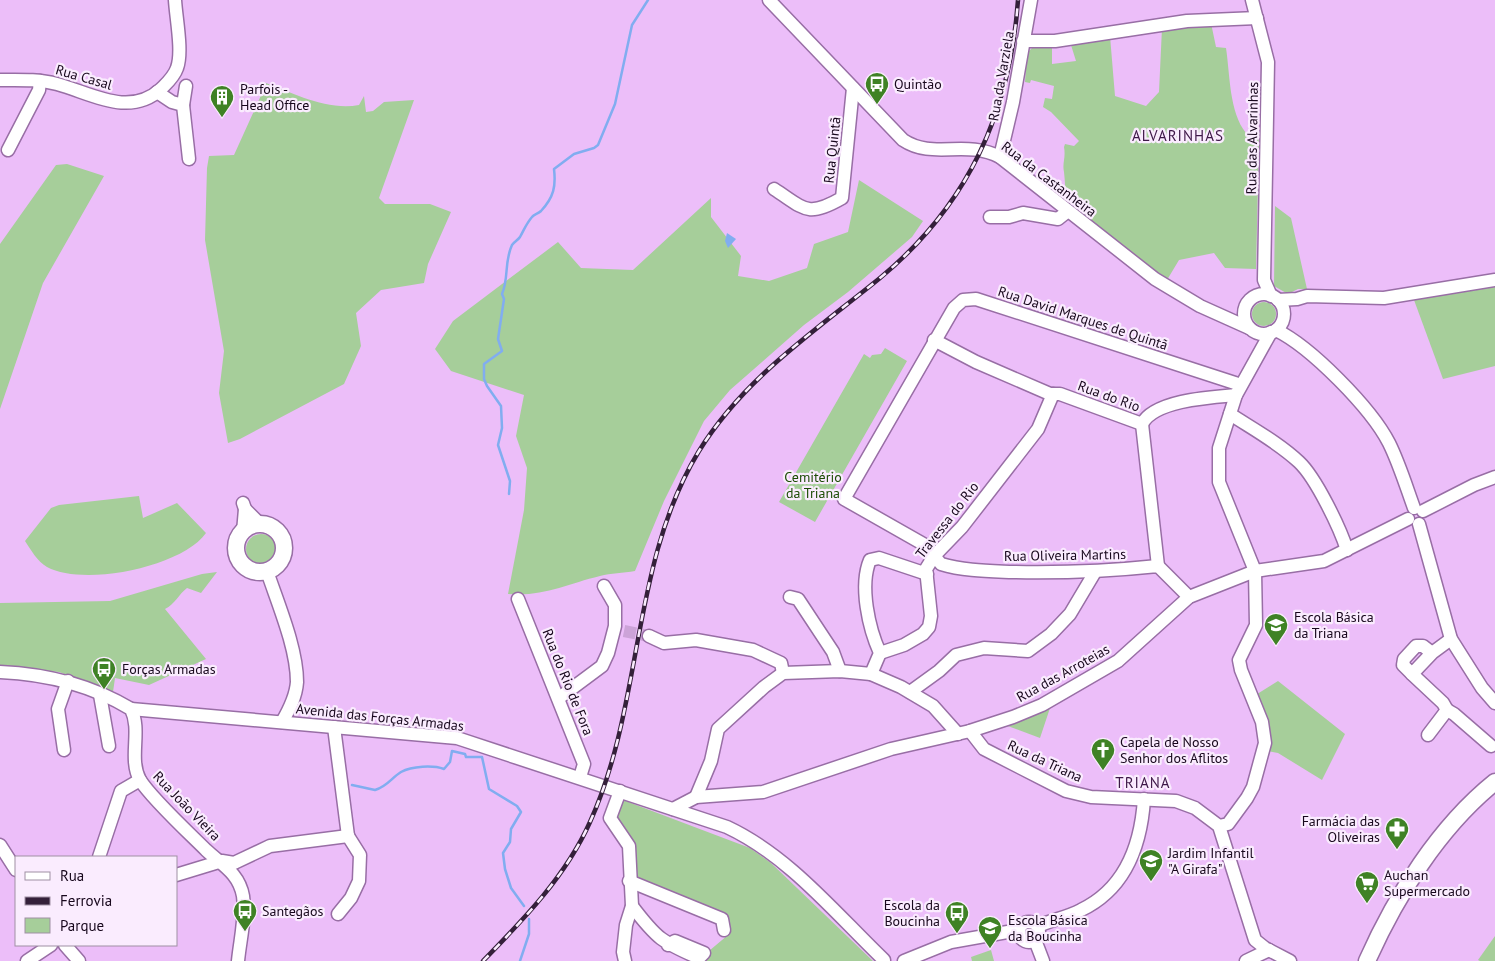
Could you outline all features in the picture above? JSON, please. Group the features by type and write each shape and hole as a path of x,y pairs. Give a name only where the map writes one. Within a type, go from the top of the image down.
{"main road":[{"path":"260,524 268,525 280,534 284,548 280,562 267,571 254,571 247,568 238,558 237,545 243,532 260,524"},
{"path":"1367,961 1393,910 1435,848 1462,814 1495,782"}],"street":[{"path":"175,0 179,53 177,68 170,80 157,92 163,97 183,105"},
{"name":"Rua da Castanheira","path":"769,0 903,140 913,147 923,150 971,148 1000,157 1162,284 1200,306 1229,316 1253,330"},
{"name":"Rua da Varziela","path":"1000,157 1013,102 1031,0"},
{"name":"Rua das Alvarinhas","path":"1252,0 1268,62 1264,280 1256,296"},
{"path":"1023,41 1055,41 1187,21 1258,18"},
{"name":"Rua Casal","path":"0,80 40,81 57,84 102,100 122,103 142,100 157,92"},
{"path":"8,150 39,90 40,81"},
{"path":"186,86 183,105 189,159"},
{"name":"Rua Quintã","path":"774,189 807,210 817,210 842,198 853,88"},
{"path":"990,217 1009,217 1023,213 1058,219 1068,211"},
{"name":"Rua das Alvarinhas","path":"1264,280 1275,298"},
{"path":"1262,349 1253,330 1244,319 1244,309 1249,301 1256,296 1297,299 1307,296 1384,298 1495,280"},
{"path":"1275,298 1278,325 1348,389 1367,411 1389,443 1416,515 1451,639 1482,688 1495,702"},
{"name":"Rua David Marques de Quintã","path":"844,499 934,340 958,304 963,300 976,299 1238,390"},
{"path":"1290,961 1269,950 1256,940 1219,826 1228,824 1241,808 1253,787 1265,750 1264,729 1241,670 1239,660 1256,624 1255,571 1219,482 1219,448 1238,390 1254,367 1262,349 1297,299"},
{"path":"1229,316 1244,309"},
{"path":"1253,330 1278,325"},
{"name":"Rua do Rio","path":"934,340 976,362 1053,394 1060,394 1142,424 1158,566"},
{"path":"1142,424 1148,417 1175,403 1238,390"},
{"name":"Travessa do Rio","path":"880,653 923,634 929,626 931,616 926,569 934,556 962,527 1028,442 1043,419 1053,394"},
{"path":"1230,414 1286,450 1301,464 1312,480 1347,550"},
{"name":"Rua das Arroteias","path":"673,809 696,797 763,792 891,750 964,732 1042,705 1118,661 1189,596 1255,571 1324,561 1474,485 1495,477"},
{"name":"Rua Oliveira Martins","path":"844,499 925,545 941,564 982,571 1095,572 1158,566"},
{"path":"243,532 244,506 260,524"},
{"path":"871,674 880,653 872,634 866,598 870,560 879,558 926,574"},
{"path":"1158,566 1189,596"},
{"path":"267,571 289,638 297,682 291,705 282,722"},
{"path":"910,692 939,671 956,655 984,648 1028,651 1051,634 1070,614 1095,572"},
{"path":"559,698 602,666 619,630 615,605 604,586"},
{"path":"790,597 798,599 833,652 840,671"},
{"name":"Rua do Rio de Fora","path":"518,599 584,764 580,777"},
{"path":"649,636 664,643 696,640 760,652 781,663 783,674 758,692 718,729 711,761 696,797"},
{"path":"1451,639 1432,653 1423,646 1416,646 1403,662 1403,665 1443,703 1447,710 1491,746"},
{"name":"Rua da Triana","path":"783,674 840,671 871,674 910,692 933,706 984,749 1066,791 1091,797 1144,799 1190,805 1219,826"},
{"path":"0,672 33,673 68,681 131,709"},
{"path":"64,750 58,709 68,681"},
{"path":"100,695 109,746"},
{"name":"Avenida das Forças Armadas","path":"131,709 457,738 620,791"},
{"name":"Rua João Vieira","path":"131,709 136,727 135,764 140,780 208,851 222,862 239,880 244,898 238,961"},
{"path":"1428,735 1447,710"},
{"path":"334,727 348,836 360,855 359,880 354,893 338,914"},
{"path":"99,856 121,791 140,780"},
{"path":"625,961 623,952 626,925 632,906 629,881 629,846 610,818 620,791 727,827 764,847 884,960 893,957 898,961"},
{"path":"1038,926 1088,906 1116,883 1127,867 1138,844 1144,799"},
{"path":"178,874 222,862 234,863 266,847 287,842 348,836"},
{"path":"0,845 15,868"},
{"path":"629,881 722,919 724,930"},
{"path":"632,906 654,936 668,945"},
{"path":"904,961 951,942 1019,930 1026,922 1033,922 1038,926 1040,932 1034,940"},
{"path":"1019,930 1023,940 1034,940"},
{"path":"1034,940 1043,961"},
{"path":"27,961 50,946"},
{"path":"66,946 79,961"},
{"path":"1246,961 1269,950"}],"green space":[{"path":"1211,23 1216,47 1226,48 1231,92 1236,115 1246,133 1254,130 1259,141 1256,269 1225,268 1214,253 1179,260 1167,280 1141,262 1064,201 1064,147 1065,144 1074,146 1079,141 1051,112 1043,107 1045,98 1052,99 1054,86 1031,80 1030,83 1025,82 1027,53 1036,44 1052,46 1052,64 1076,61 1071,45 1110,36 1115,96 1146,106 1159,92 1162,28"},
{"path":"263,82 310,100 335,105 359,105 364,96 366,112 373,111 384,102 414,100 379,198 385,204 430,204 451,212 428,264 424,283 381,290 356,313 361,346 344,384 240,439 228,443 219,393 224,351 205,240 207,168 209,156 234,155 263,91"},
{"path":"67,164 104,176 43,283 0,409 0,244 56,165"},
{"path":"859,180 923,221 912,237 848,292 804,325 730,390 704,421 664,501 635,571 604,575 544,592 508,594 524,510 527,468 516,436 524,395 451,371 435,349 453,321 558,242 581,268 633,270 711,198 711,217 741,256 738,276 769,281 807,268 814,244 848,232"},
{"path":"1275,206 1291,218 1307,289 1298,289 1288,294 1274,286"},
{"path":"1495,287 1495,366 1443,379 1414,300"},
{"path":"1264,302 1273,305 1276,314 1273,323 1264,326 1255,323 1252,314 1255,305"},
{"name":"Cemitério da Triana","path":"885,348 907,361 815,522 779,502 864,354 870,358 872,355 881,354"},
{"path":"139,496 143,518 177,503 206,533 194,545 155,564 107,574 84,575 63,573 47,567 37,559 25,541 51,508 59,505"},
{"path":"261,534 272,538 276,549 272,560 261,564 250,560 246,549 250,538"},
{"path":"217,572 201,593 187,588 165,609 206,659 149,685 115,678 113,692 59,672 0,666 0,603 110,601 202,574"},
{"path":"1278,681 1345,734 1322,780 1278,753 1268,751 1254,696"},
{"path":"1051,705 1040,738 1005,725"},
{"path":"623,800 750,848 771,863 873,961 697,961 728,935 729,926 635,880 617,822 616,813"},
{"path":"1029,924 1034,926 1036,931 1034,936 1029,938 1024,936 1022,931 1024,926"},
{"path":"1495,936 1495,961 1478,960"},
{"path":"991,950 994,961 972,961 971,957"}],"water":[{"path":"727,233 736,239 728,248 725,241"}],"waterway":[{"path":"509,494 510,481 498,445 502,428 501,406 484,379 484,364 502,351 498,339 504,299 502,294 510,251 512,245 520,237 530,220 549,201 555,181 554,169 574,154 598,145 615,104 632,25 648,0"},
{"path":"352,785 375,790 401,772 411,768 434,767 444,769 450,762 452,751 465,754 466,757 482,757 489,789 517,806 521,812 511,829 510,842 503,853 505,869 511,888 524,906"},
{"path":"520,961 529,934 529,919"}],"tunnel":[{"path":"624,631 649,636"}],"railway":[{"path":"483,961 543,896 569,861 590,822 607,777 620,730 648,587 660,540 677,495 699,451 717,425 759,378 806,337 880,278 911,250 938,220 960,188 979,154 994,118 1005,81 1013,41 1018,0"}],"place":[{"name":"Quintão","path":"877,105"},
{"name":"Parfois - Head Office","path":"222,118"},
{"name":"Escola Básica da Triana","path":"1276,646"},
{"name":"Forças Armadas","path":"104,690"},
{"name":"Capela de Nosso Senhor dos Aflitos","path":"1103,771"},
{"name":"Farmácia das Oliveiras","path":"1397,850"},
{"name":"Jardim Infantil \"A Girafa\"","path":"1151,882"},
{"name":"Auchan Supermercado","path":"1367,904"},
{"name":"Santegãos","path":"245,932"},
{"name":"Escola da Boucinha","path":"957,934"},
{"name":"Escola Básica da Boucinha","path":"990,949"}],"district":[{"name":"ALVARINHAS","path":"1178,136"},
{"name":"TRIANA","path":"1143,783"}]}
